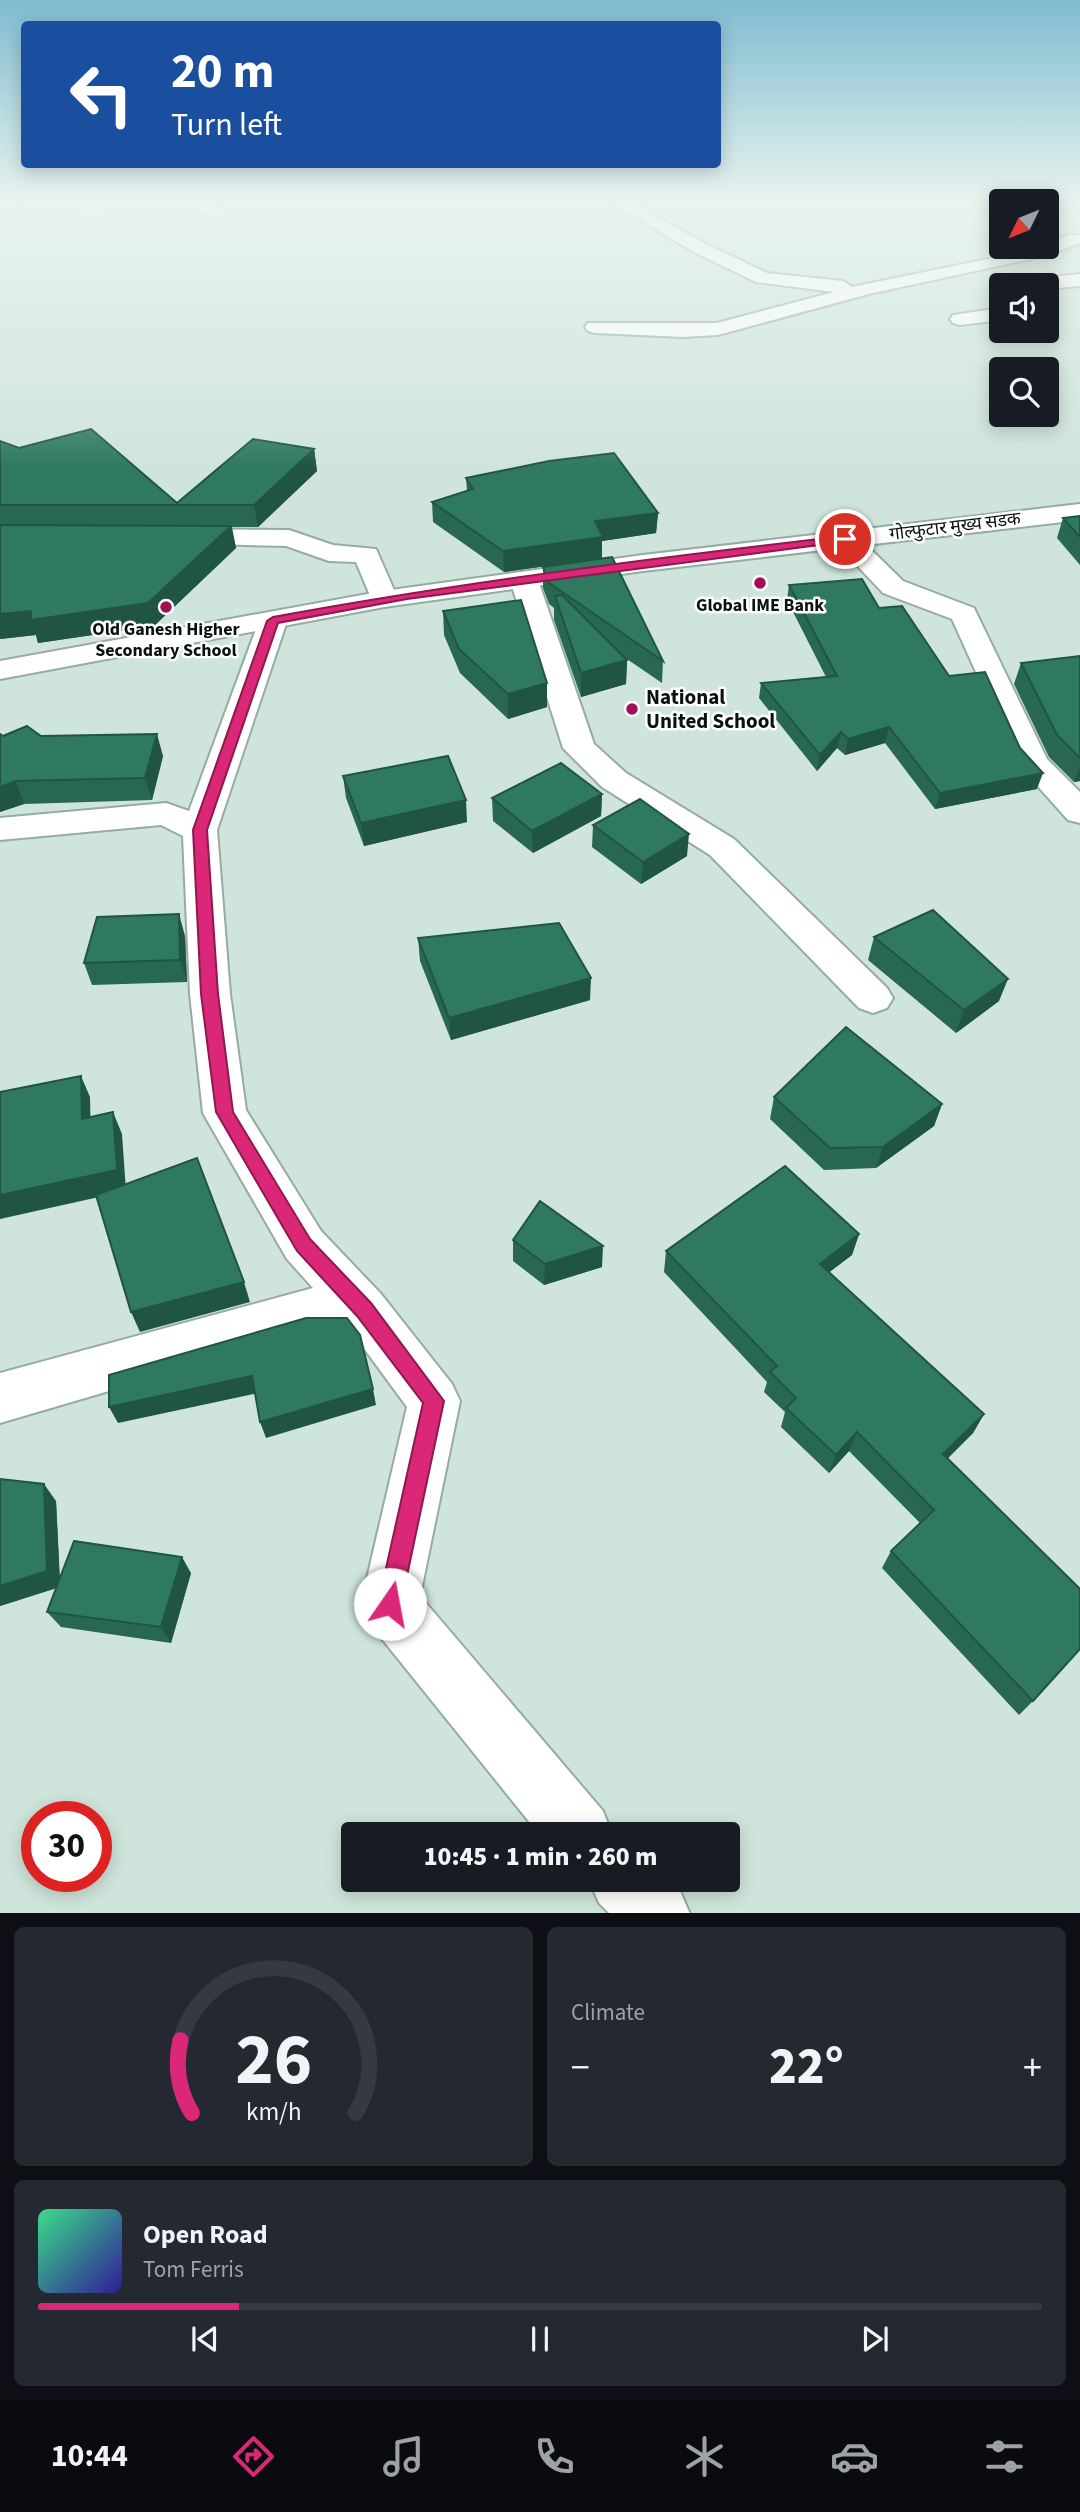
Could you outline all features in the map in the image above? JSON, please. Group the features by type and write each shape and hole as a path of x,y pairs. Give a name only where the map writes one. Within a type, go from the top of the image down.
{"street":[{"path":"595,327 683,331 718,329 861,290"},
{"path":"960,319 989,315"},
{"name":"गोल्फुटार मुख्य सडक","path":"0,670 384,599 845,539 1080,512"},
{"path":"152,536 289,538 329,553 366,555 384,599"},
{"path":"845,539 893,586 964,614 1033,763 1080,812"},
{"path":"524,580 579,748 614,780 722,847 873,998"},
{"path":"273,621 200,830 210,994 225,1112 304,1245 364,1310 434,1401 390,1604 570,1822"},
{"path":"0,829 166,814 200,830"},
{"path":"0,1398 310,1310 364,1310"},
{"path":"635,1892 657,1913"}],"building":[{"path":"91,429 177,503 253,439 314,449 254,505 0,505 0,441 19,448"},
{"path":"614,453 658,513 595,521 603,537 503,551 432,502 473,489 466,478 549,461"},
{"path":"1080,516 1080,537 1063,518"},
{"path":"0,525 231,526 148,603 31,620 31,611 0,614"},
{"path":"612,557 663,661 549,583 543,567"},
{"path":"862,579 879,608 902,606 949,676 985,672 1020,748 1043,773 940,793 889,727 848,739 841,732 820,755 761,683 837,676 789,585"},
{"path":"562,595 627,660 581,673 555,596"},
{"path":"521,600 547,683 508,694 459,649 443,611"},
{"path":"1080,656 1080,758 1057,735 1021,663"},
{"path":"27,726 41,736 157,734 145,778 16,781 0,787 0,734 3,736"},
{"path":"448,756 466,800 361,823 343,776"},
{"path":"561,763 602,794 532,831 492,798"},
{"path":"640,799 689,834 643,862 593,825"},
{"path":"933,910 1008,979 964,1010 874,937"},
{"path":"179,914 180,960 84,963 97,917"},
{"path":"559,923 591,978 449,1018 418,938"},
{"path":"846,1027 942,1104 883,1147 830,1148 774,1097"},
{"path":"81,1076 82,1119 113,1112 117,1170 0,1195 0,1092"},
{"path":"197,1158 244,1282 131,1312 96,1195"},
{"path":"785,1166 859,1234 820,1264 984,1414 943,1454 1080,1589 1080,1649 1033,1701 891,1551 934,1510 857,1432 836,1455 786,1408 796,1398 770,1372 777,1366 666,1251"},
{"path":"540,1201 603,1246 545,1264 513,1240"},
{"path":"306,1318 347,1318 360,1335 373,1389 260,1422 252,1376 109,1407 109,1375"},
{"path":"0,1479 44,1484 47,1571 0,1586"},
{"path":"74,1541 182,1557 161,1627 47,1612"}],"place":[{"name":"Global IME Bank","path":"760,583"},
{"name":"Old Ganesh Higher Secondary School","path":"166,607"},
{"name":"National United School","path":"632,709"}],"route":[{"path":"390,1604 434,1401 364,1310 304,1245 225,1112 210,994 200,830 273,621 384,599 643,563 845,539"}]}
